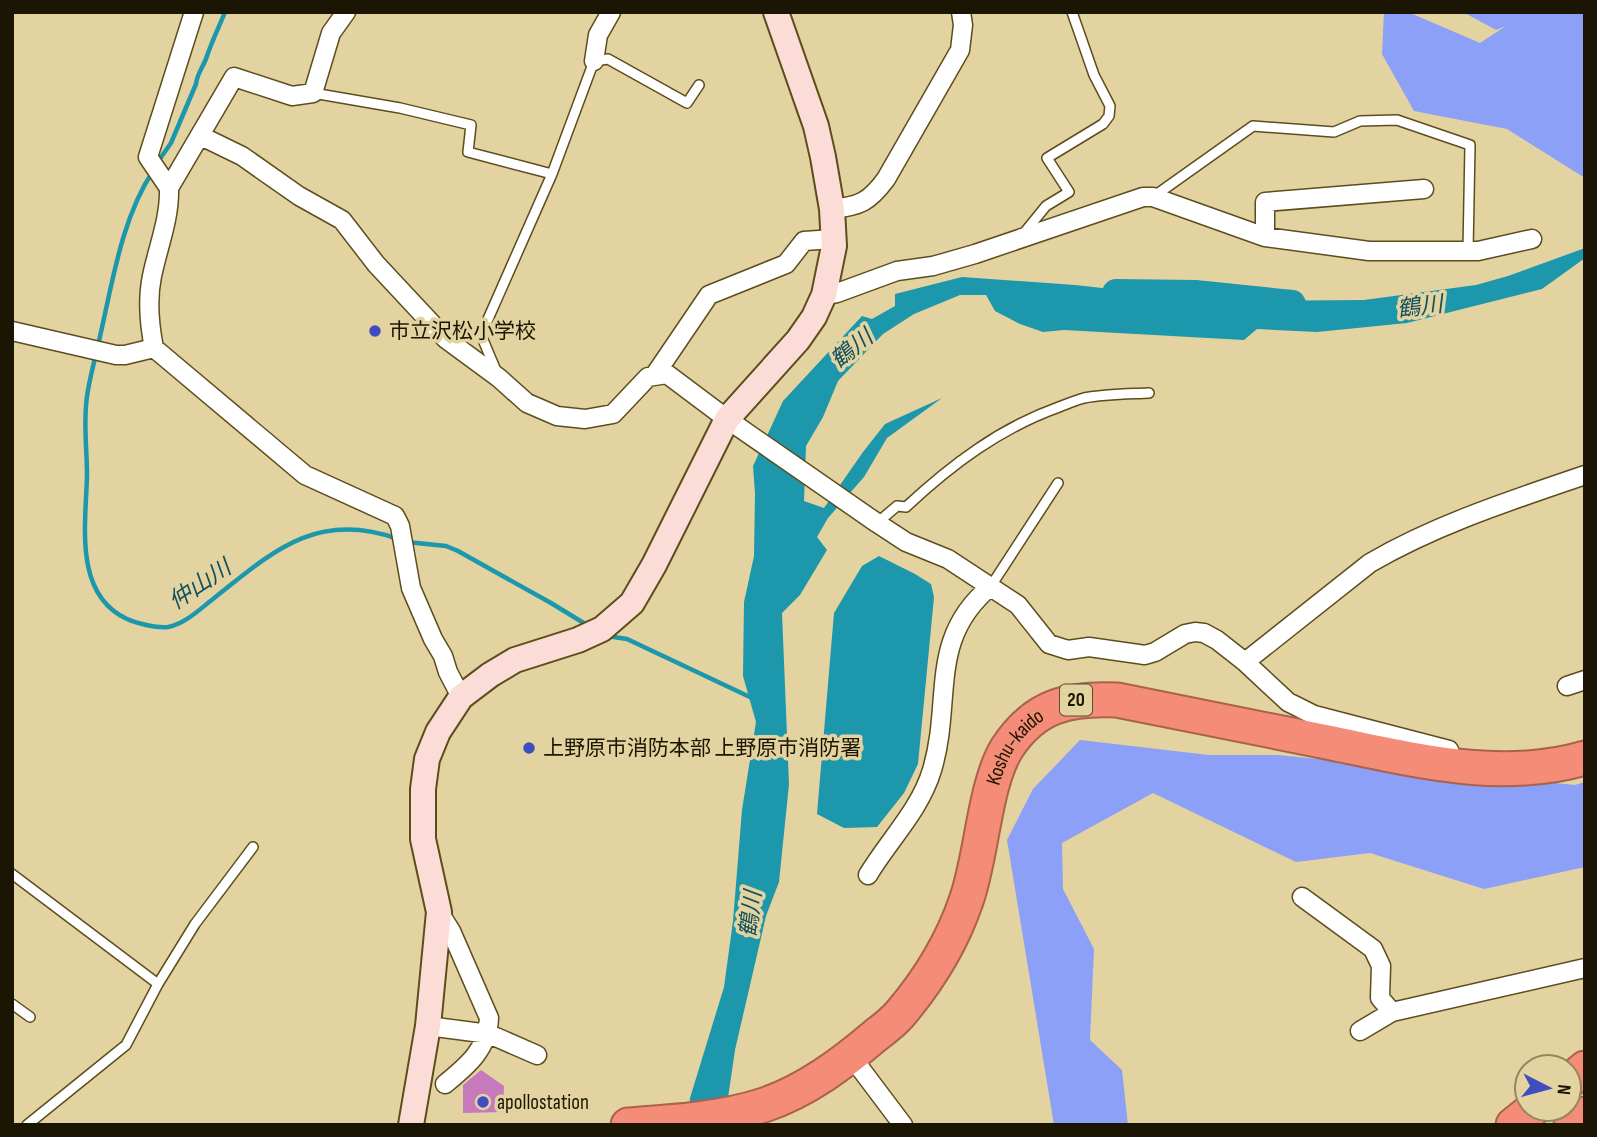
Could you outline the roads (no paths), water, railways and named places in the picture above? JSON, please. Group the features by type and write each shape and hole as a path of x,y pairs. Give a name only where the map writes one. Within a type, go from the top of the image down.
{"highway":[{"name":"Koshu-kaido","path":"628,1125 673,1122 743,1111 787,1096 851,1056 898,1017 929,977 950,939 966,901 976,869 991,794 1006,750 1032,720 1061,704 1076,700 1117,701 1423,761 1478,768 1529,770 1560,766 1585,758"},
{"path":"1571,1125 1585,1114"}],"street":[{"path":"194,12 148,157 169,188 170,202 152,278 148,309 154,348 305,475 395,516 400,526 411,588 461,697"},
{"path":"169,188 234,77 292,96 313,93 331,33 346,12"},
{"path":"594,61 598,35 611,12"},
{"path":"411,1125 428,1026 439,912 423,839 423,789 427,760 438,732 461,697 490,675 515,660 578,640 602,629 622,612 642,588 736,424 814,317 824,295 833,260 832,209 816,126 776,12"},
{"path":"832,209 867,201 886,179 960,50 963,25 961,12"},
{"path":"201,136 242,156 299,196 341,220 376,264 446,339 499,377 527,403 557,416 584,419 613,414 648,377 667,374 877,523 906,542 947,559 1018,605 1049,644 1058,648 1089,648 1145,655 1185,634 1204,633 1245,662 1298,709 1457,752 1478,768"},
{"path":"1265,237 1265,202 1424,189"},
{"path":"824,295 847,290 897,271 933,266 975,254 1143,197 1153,197 1265,237 1369,251 1468,251 1532,239"},
{"path":"654,376 709,295 786,264 804,241 834,239"},
{"path":"12,331 116,355 154,348"},
{"path":"1245,662 1370,564 1390,552 1491,508 1585,475"},
{"path":"868,876 884,849 905,824 932,771 941,726 949,644 973,600 991,586"},
{"path":"1567,686 1585,680"},
{"path":"1302,897 1373,949 1381,966 1380,998 1392,1012"},
{"path":"439,912 451,931 489,1018 489,1034 479,1051 445,1084"},
{"path":"1360,1031 1392,1012 1585,968"},
{"path":"428,1026 489,1034 537,1055"},
{"path":"851,1056 903,1125"}],"lane":[{"path":"1020,238 1046,206 1069,192 1047,158 1103,124 1109,117 1110,106 1094,75 1072,12"},
{"path":"499,377 481,335 552,174 594,61 608,59 687,103 699,85"},
{"path":"313,93 400,108 471,125 468,152 552,174"},
{"path":"1153,197 1253,125 1334,132 1360,121 1396,120 1470,145 1468,251"},
{"path":"877,523 897,506 906,507 942,473 983,448 991,438 1041,414 1083,398 1149,393"},
{"path":"991,586 1058,483"},
{"path":"27,1125 126,1045 158,984 195,924 253,847"},
{"path":"12,874 158,984"},
{"path":"12,1003 30,1017"}],"water":[{"path":"1585,248 1585,258 1542,289 1407,323 1317,332 1257,329 1244,340 1064,330 1043,332 995,311 986,295 960,295 914,314 883,334 838,381 823,417 806,446 804,501 824,508 885,424 942,398 887,438 864,477 828,518 817,537 827,550 800,595 782,613 789,784 779,882 766,916 735,1050 724,1125 687,1125 690,1098 724,987 733,921 742,810 756,722 743,676 744,602 754,556 753,466 783,401 862,316 872,319 895,306 895,294 962,277 1075,285 1220,301 1364,300 1476,285"},
{"path":"879,556 931,584 934,597 918,764 904,793 877,827 844,828 817,814 834,613 862,566"}],"waterway":[{"name":"仲山川","path":"157,163 171,143 225,12"},
{"name":"仲山川","path":"98,345 125,233 132,211 153,171"},
{"name":"鶴川","path":"1116,293 1195,294 1292,304"},
{"name":"仲山川","path":"96,354 85,415 86,556 98,593 110,608 127,619 158,627 180,623 277,551 320,533 343,529 369,531 398,539"},
{"name":"仲山川","path":"407,542 446,546 458,551 587,625"},
{"name":"仲山川","path":"607,636 627,639 752,698"}],"place":[{"name":"市立沢松小学校","path":"375,331"},
{"name":"上野原市消防本部 上野原市消防署","path":"529,748"},
{"name":"apollostation","path":"483,1102"}]}
